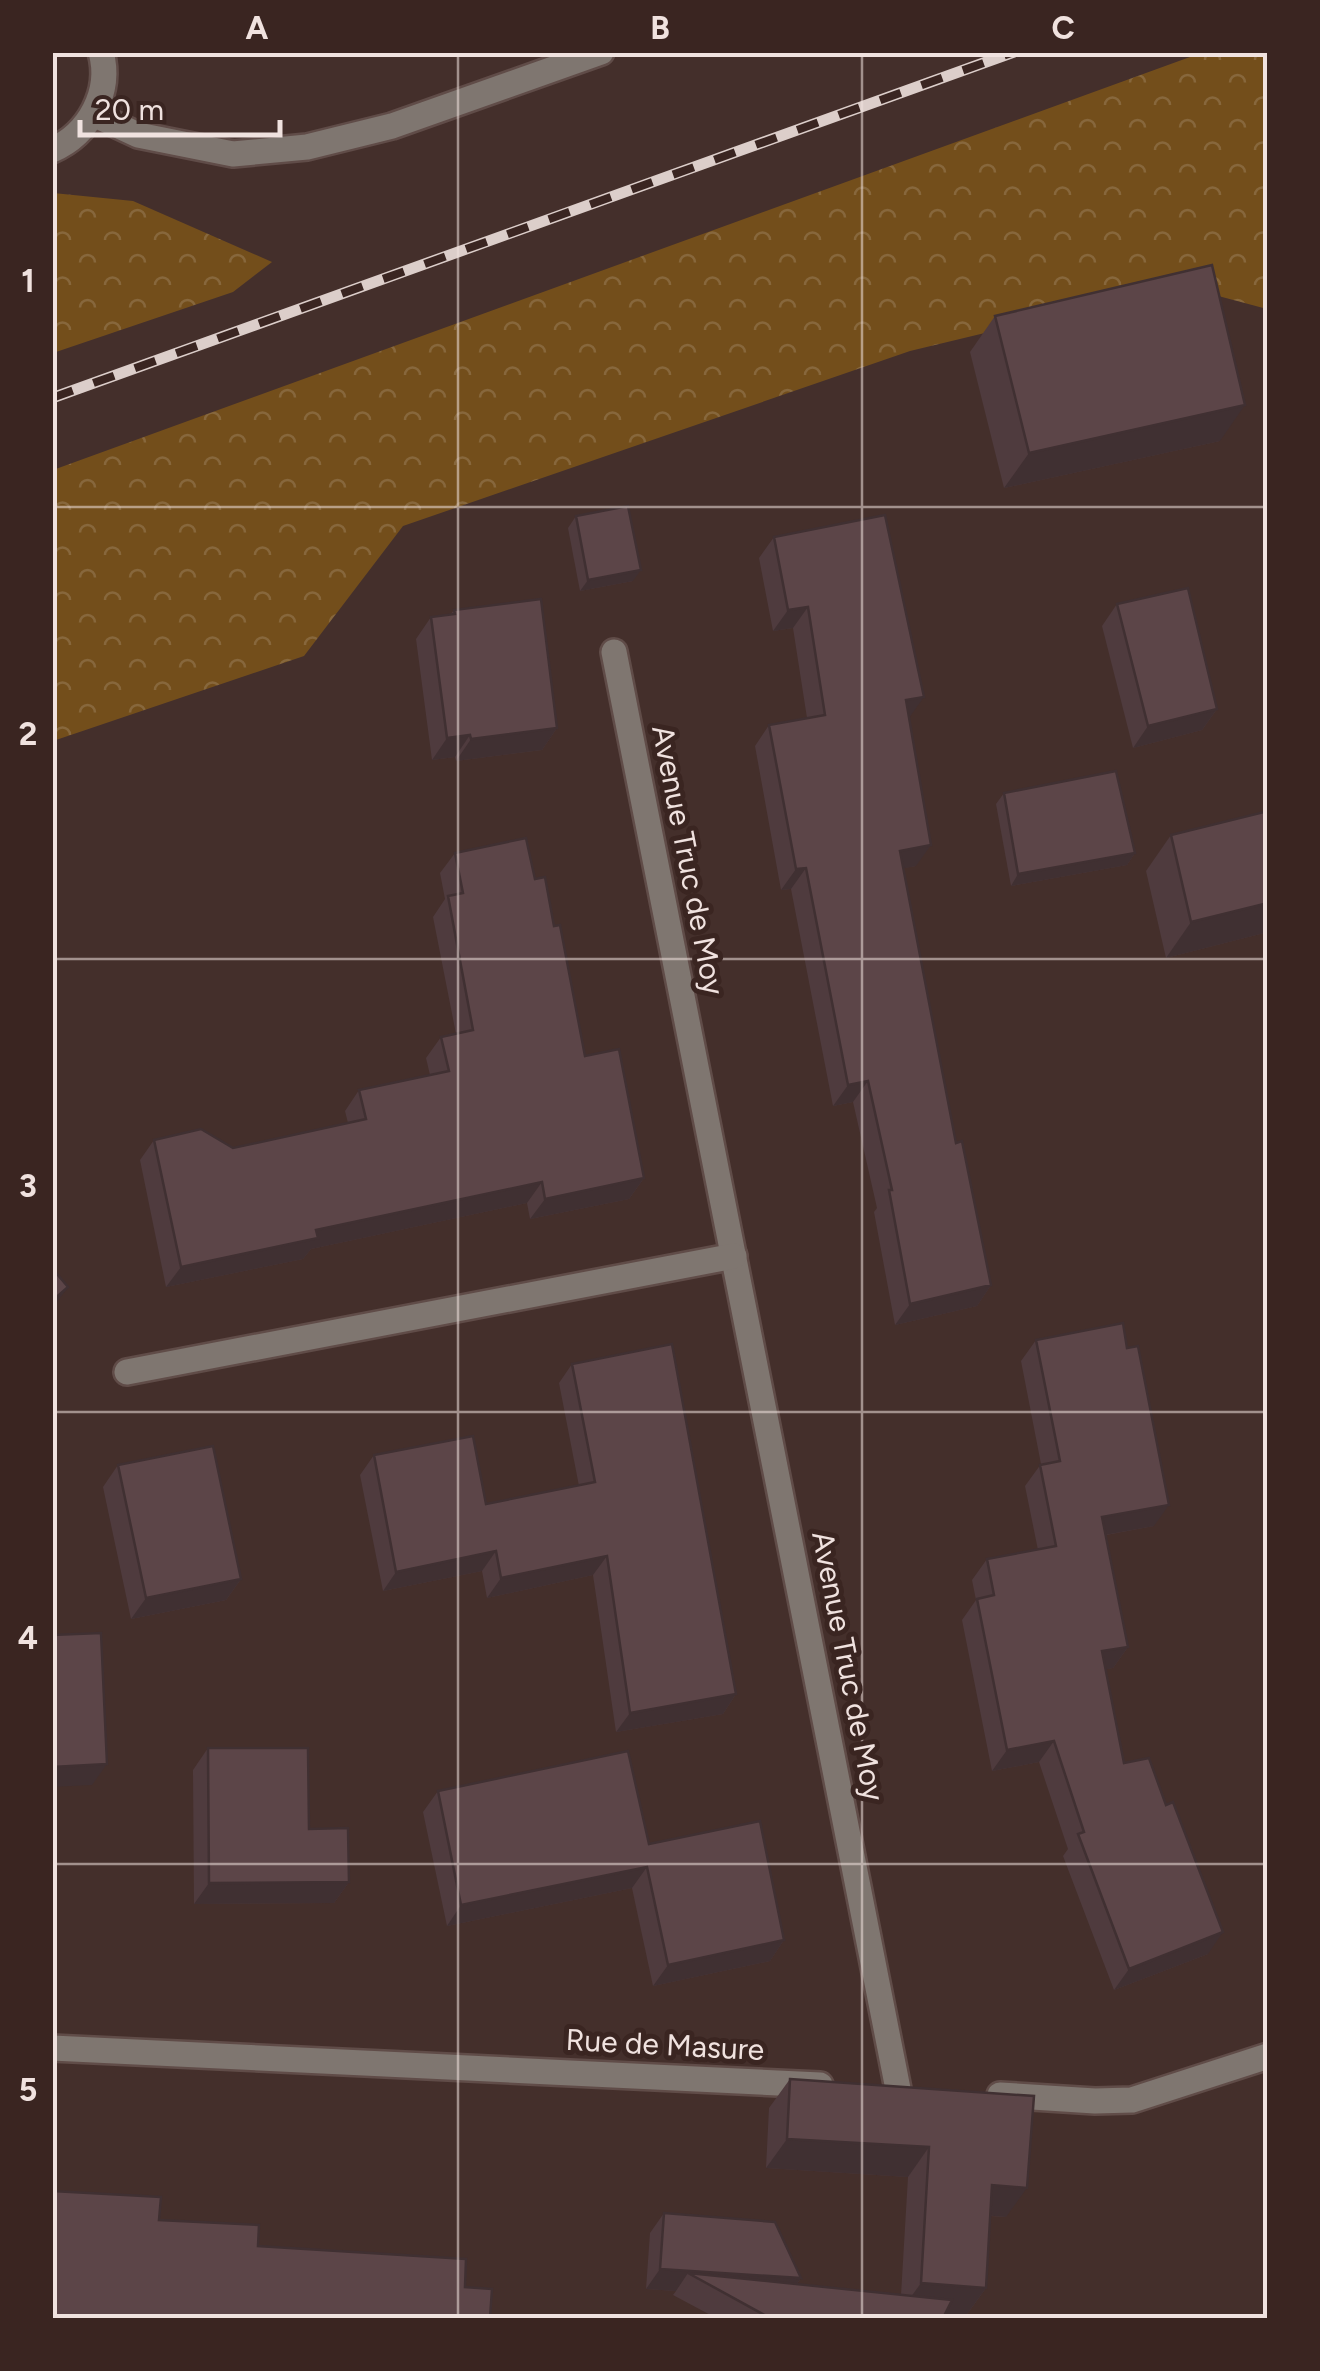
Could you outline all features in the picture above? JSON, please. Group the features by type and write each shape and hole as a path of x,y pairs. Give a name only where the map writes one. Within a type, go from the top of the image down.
{"street":[{"path":"52,150 79,134 93,114 102,89 101,52"},
{"path":"93,114 138,135 232,154 307,147 392,126 600,52"},
{"name":"Avenue Truc de Moy","path":"614,652 897,2089"},
{"path":"127,1372 734,1256"},
{"name":"Rue de Masure","path":"52,2048 839,2086"},
{"path":"972,2094 1132,2100 1268,2056"}],"green space":[{"path":"1201,53 1267,53 1267,309 1181,286 910,351 403,526 304,656 53,741 53,470"},
{"path":"53,193 133,201 272,262 233,292 53,353"}],"building":[{"path":"1212,265 1245,405 1029,453 995,316"},
{"path":"628,506 641,570 588,580 576,516"},
{"path":"885,515 924,697 906,700 931,845 900,851 956,1143 962,1141 991,1285 910,1304 892,1190 868,1081 848,1085 806,868 796,869 769,725 825,715 808,607 788,610 774,537"},
{"path":"1188,588 1217,709 1148,726 1117,604"},
{"path":"541,599 557,728 471,739 470,735 447,738 431,617 455,614 454,610"},
{"path":"1116,771 1135,853 1018,874 1004,793"},
{"path":"1268,811 1268,903 1191,922 1171,835"},
{"path":"526,838 535,879 545,877 554,926 560,925 585,1056 619,1049 644,1178 545,1199 542,1182 316,1230 318,1238 181,1267 154,1140 201,1129 233,1148 366,1119 359,1090 449,1071 441,1037 473,1030 448,896 463,893 455,853"},
{"path":"52,1268 68,1287 52,1301"},
{"path":"1123,1323 1127,1348 1138,1346 1169,1505 1102,1517 1128,1647 1102,1651 1124,1763 1149,1758 1166,1805 1173,1802 1223,1932 1129,1969 1078,1834 1084,1832 1054,1741 1007,1750 977,1599 994,1595 987,1559 1056,1546 1040,1465 1060,1461 1036,1340"},
{"path":"672,1344 736,1694 630,1713 607,1556 501,1578 496,1551 396,1572 374,1455 473,1436 486,1504 595,1482 572,1364"},
{"path":"213,1446 241,1579 146,1598 118,1465"},
{"path":"101,1633 107,1764 52,1767 52,1635"},
{"path":"208,1748 308,1748 309,1829 348,1828 349,1882 209,1883"},
{"path":"628,1751 649,1844 760,1821 784,1940 668,1965 647,1867 461,1905 438,1791"},
{"path":"790,2079 1034,2096 1027,2188 992,2185 986,2288 921,2283 929,2147 787,2139"},
{"path":"52,2191 161,2197 159,2220 259,2225 258,2246 466,2259 465,2287 492,2289 490,2318 52,2318"},
{"path":"664,2213 775,2222 801,2278 660,2269"},
{"path":"688,2273 952,2300 943,2318 770,2318"}],"railway":[{"path":"52,398 1014,52"}]}
